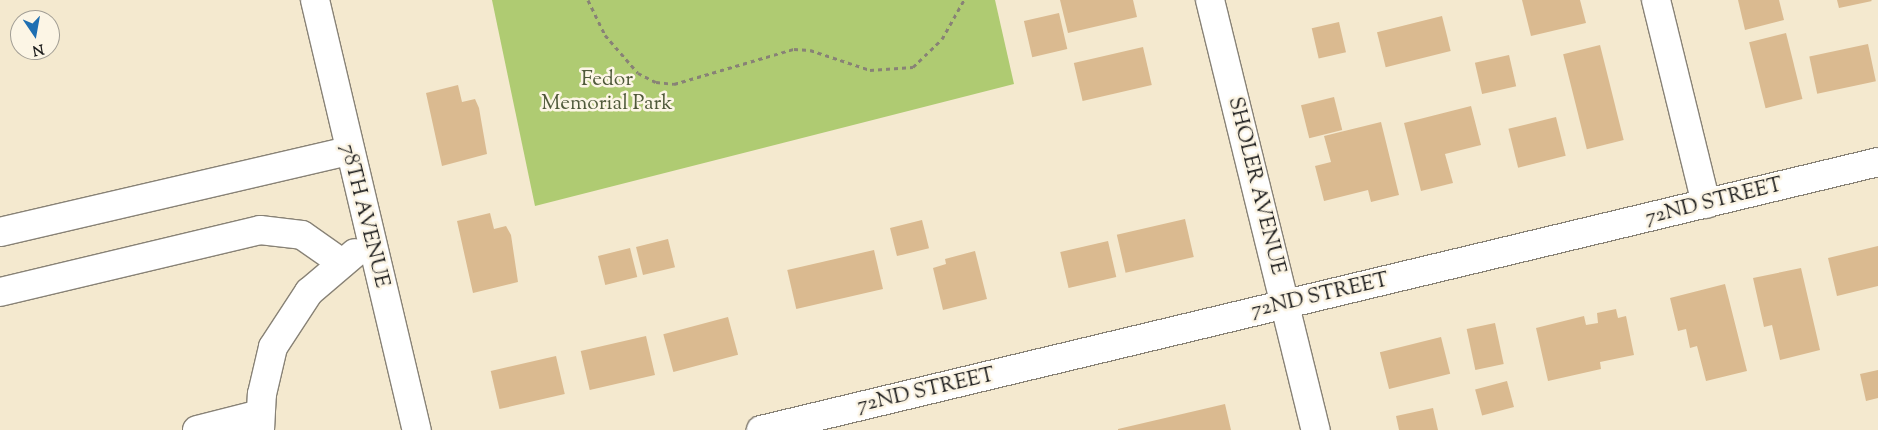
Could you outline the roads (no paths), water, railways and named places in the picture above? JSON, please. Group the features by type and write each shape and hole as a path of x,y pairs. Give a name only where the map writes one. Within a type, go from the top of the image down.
{"street":[{"name":"78TH AVENUE","path":"315,0 348,151 417,430"},
{"name":"SHOLER AVENUE","path":"1210,0 1316,430"},
{"path":"1656,0 1706,204"},
{"path":"0,232 348,151"},
{"name":"72ND STREET","path":"761,430 1878,162"},
{"path":"0,292 260,230 302,235 342,263"},
{"path":"197,430 260,422 273,347 309,292 370,241"}],"park label":[{"name":"Fedor Memorial Park","path":"607,92"}]}
